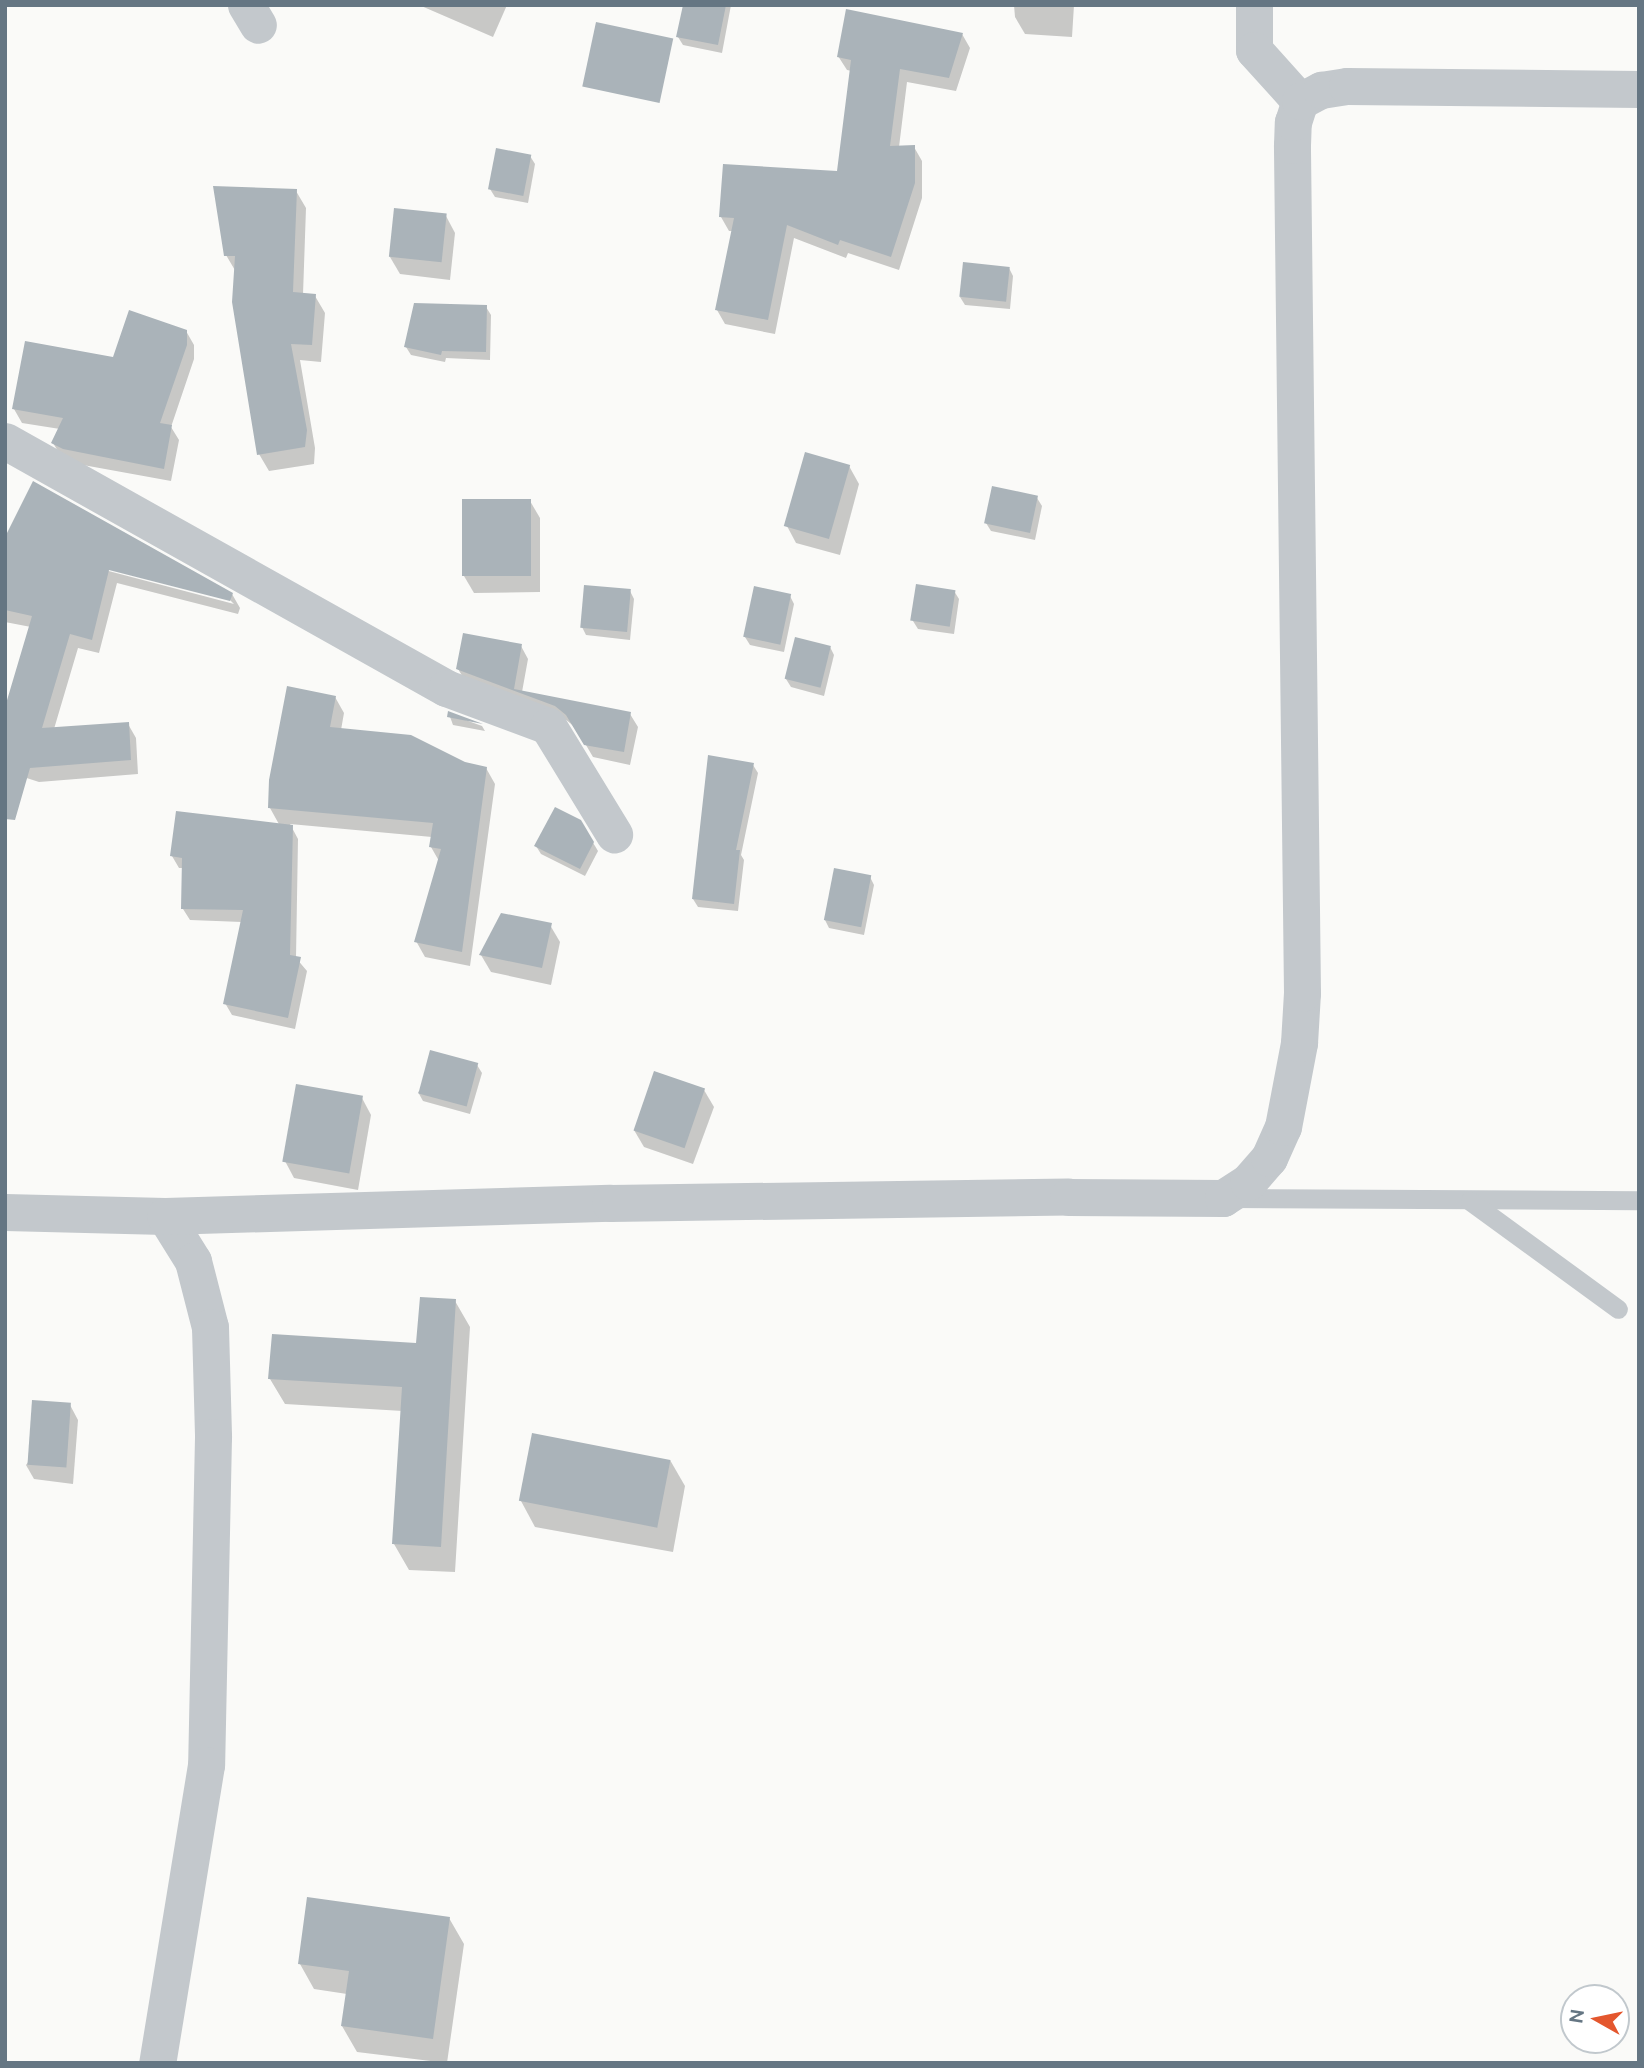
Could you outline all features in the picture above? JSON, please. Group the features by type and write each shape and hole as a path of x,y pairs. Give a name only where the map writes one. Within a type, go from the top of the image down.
{"street":[{"path":"1254,5 1254,50 1300,101"},
{"path":"5,1212 165,1216 610,1203 1068,1197 1223,1198 1248,1182 1269,1158 1283,1127 1299,1043 1298,509 1292,145 1293,122 1300,101 1321,90 1347,86 1639,89"},
{"path":"5,441 446,688 548,726 614,834"},
{"path":"157,2063 206,1765 213,1437 210,1327 193,1261 165,1216"}],"lane":[{"path":"1223,1198 1639,1200"},
{"path":"1470,1201 1618,1308"}],"building":[{"path":"683,5 726,5 718,45 676,37"},
{"path":"846,9 963,33 949,78 900,69 890,146 915,145 915,183 891,257 840,240 838,245 787,225 768,320 715,310 734,218 719,217 723,164 837,171 851,60 837,57"},
{"path":"596,22 673,38 660,103 582,87"},
{"path":"496,148 531,155 523,196 488,189"},
{"path":"213,186 297,189 293,292 316,294 312,345 291,344 307,430 305,447 257,455 232,302 235,256 224,256"},
{"path":"394,208 447,214 442,262 389,257"},
{"path":"963,262 1010,267 1006,302 959,297"},
{"path":"414,303 487,305 486,352 442,351 441,355 404,347"},
{"path":"129,310 187,330 187,345 160,423 172,425 164,469 63,449 51,443 63,418 12,409 25,341 113,357"},
{"path":"805,452 850,465 829,539 784,526"},
{"path":"33,481 233,593 230,601 109,570 92,640 70,634 42,728 129,722 131,760 30,768 15,820 5,819 5,707 32,616 5,610 5,537"},
{"path":"992,486 1038,496 1030,533 984,523"},
{"path":"462,499 531,499 531,576 462,576"},
{"path":"916,584 956,590 950,627 910,621"},
{"path":"584,585 631,589 627,632 580,628"},
{"path":"754,586 791,594 780,645 743,637"},
{"path":"463,633 522,644 514,689 631,712 624,752 584,745 566,715 555,706 456,669"},
{"path":"795,637 831,646 820,688 785,679"},
{"path":"287,686 336,696 330,727 411,735 465,762 487,767 462,952 414,942 441,849 429,847 433,823 268,808 269,780"},
{"path":"448,711 483,724 447,717"},
{"path":"708,755 754,763 736,850 740,850 734,904 692,899"},
{"path":"555,807 581,820 594,842 580,869 534,846"},
{"path":"176,811 293,825 290,955 301,957 288,1018 223,1004 243,910 181,909 182,858 170,856"},
{"path":"834,868 871,875 861,927 824,920"},
{"path":"501,913 552,923 542,968 479,955"},
{"path":"430,1050 478,1063 467,1106 418,1093"},
{"path":"654,1071 705,1089 685,1148 633,1131"},
{"path":"296,1084 363,1096 349,1174 282,1162"},
{"path":"420,1297 456,1299 441,1547 392,1544 402,1387 268,1379 272,1334 416,1343"},
{"path":"32,1400 71,1403 66,1468 27,1465"},
{"path":"532,1433 670,1460 657,1528 519,1501"},
{"path":"307,1897 450,1917 433,2039 341,2026 349,1971 298,1964"}]}
